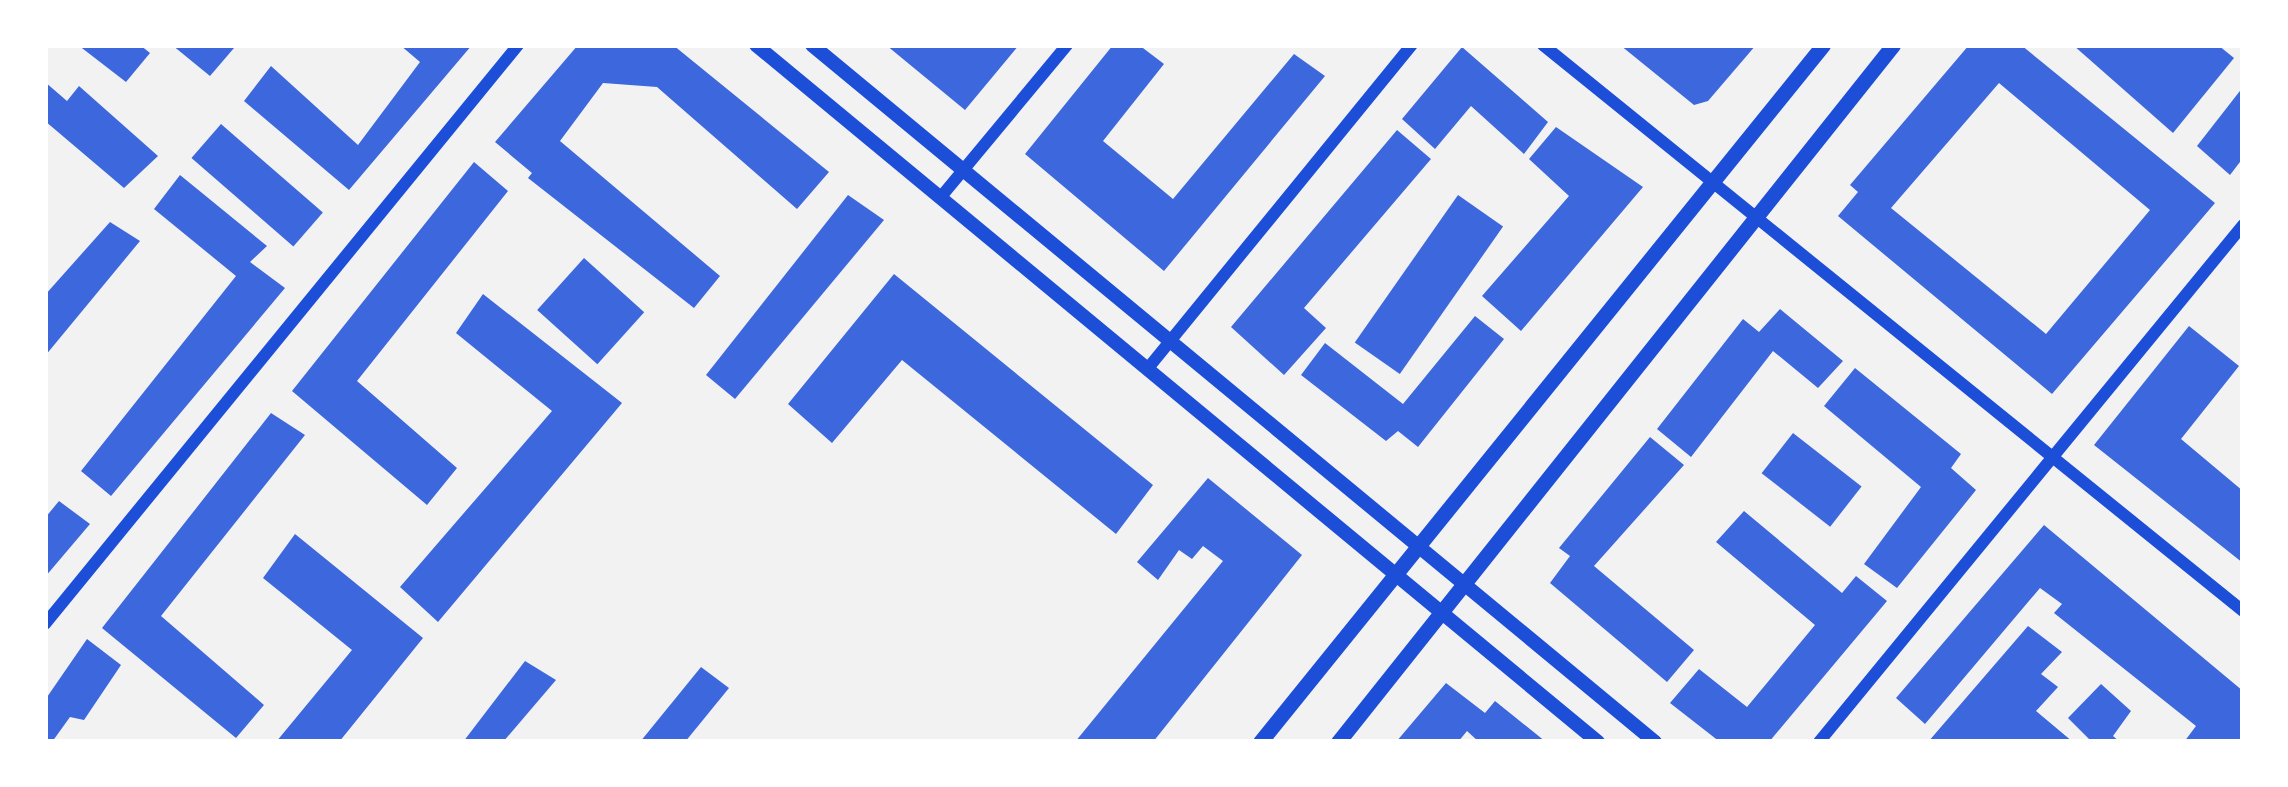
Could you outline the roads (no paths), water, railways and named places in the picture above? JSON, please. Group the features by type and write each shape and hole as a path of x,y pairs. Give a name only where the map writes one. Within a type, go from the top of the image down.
{"main road":[{"path":"756,45 1148,367 1437,613 1598,742"},
{"path":"812,45 960,174 1655,742"},
{"path":"1260,742 1823,45"},
{"path":"1338,742 1459,584 1892,45"}],"street":[{"path":"45,624 518,45"},
{"path":"940,198 1067,45"},
{"path":"1148,367 1412,45"},
{"path":"1543,45 2243,611"},
{"path":"1819,742 2243,225"}]}
